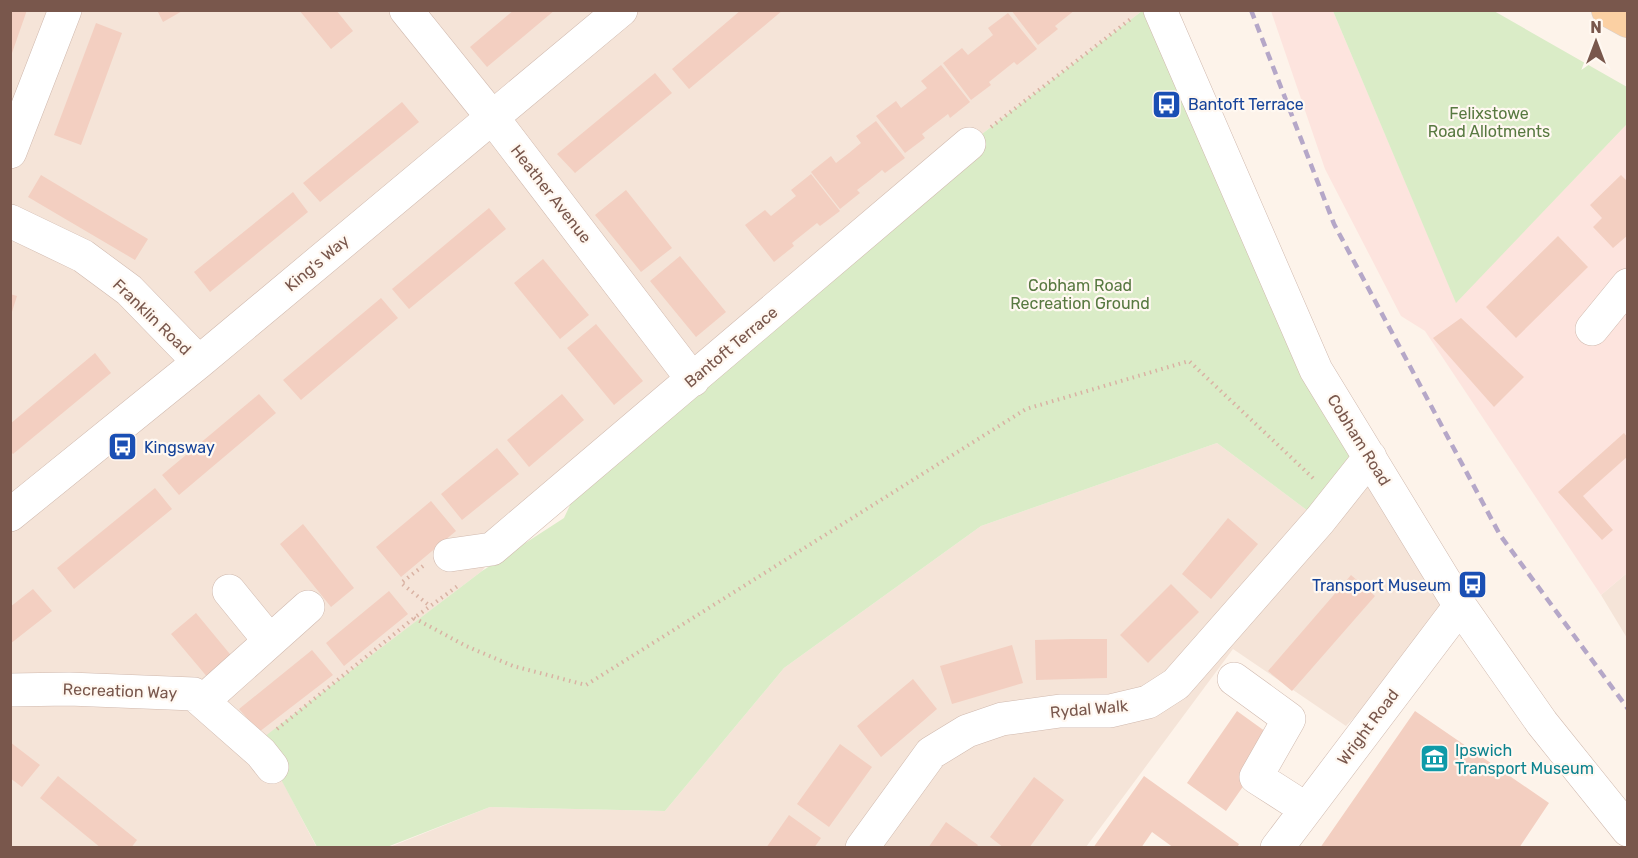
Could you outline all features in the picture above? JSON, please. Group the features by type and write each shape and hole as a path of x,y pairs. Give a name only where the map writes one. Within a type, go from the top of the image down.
{"main road":[{"path":"1608,10 1628,21"}],"street":[{"path":"10,152 65,10"},
{"name":"Heather Avenue","path":"406,10 492,117 693,380"},
{"name":"King's Way","path":"10,515 199,362 621,10"},
{"name":"Cobham Road","path":"1147,14 1316,370 1460,606 1542,723 1628,830"},
{"name":"Bantoft Terrace","path":"492,549 969,144"},
{"name":"Franklin Road","path":"10,221 83,256 129,290 199,362"},
{"path":"1592,329 1628,285"},
{"name":"Rydal Walk","path":"862,848 931,753 968,730 1002,719 1060,711 1110,711 1148,702 1176,684 1336,500 1370,457"},
{"path":"440,558 492,549"},
{"path":"229,591 268,640"},
{"name":"Wright Road","path":"1277,848 1460,606"},
{"path":"203,701 268,640 308,607"},
{"path":"1234,679 1289,719 1257,777 1306,809"},
{"name":"Recreation Way","path":"10,690 69,689 195,694 263,758"}],"path":[{"path":"969,144 1147,14"},
{"path":"414,618 466,646 513,666 586,686 1026,409 1189,361 1336,500"},
{"path":"263,758 414,618 476,572 492,549"},
{"path":"430,606 401,583 440,558"}],"shaded area":[{"path":"10,11 1142,11 969,144 506,539 482,571 261,740 317,848 11,847"},
{"path":"1271,11 1333,11 1456,302 1627,124 1627,573 1601,595 1425,331 1401,316 1325,169"},
{"path":"1217,443 1320,520 1370,457 1460,606 1346,726 1233,649 1086,847 387,848 490,807 665,811 784,668 981,526"},
{"path":"1627,573 1627,638 1601,595"}],"green space":[{"name":"Cobham Road Recreation Ground","path":"1142,11 1160,11 1370,457 1320,520 1217,443 981,526 784,668 665,811 490,807 387,847 317,847 260,740 482,571 564,518 578,488 969,144"},
{"name":"Felixstowe Road Allotments","path":"1333,11 1494,11 1627,87 1627,124 1456,303"}],"building":[{"path":"10,10 27,10 11,56 10,55"},
{"path":"157,10 184,10 163,22"},
{"path":"299,10 336,10 353,31 331,49"},
{"path":"514,10 555,10 487,67 470,47"},
{"path":"741,10 783,10 689,89 672,69"},
{"path":"1011,10 1075,10 1055,26 1058,29 1038,45"},
{"path":"1008,13 1037,49 1017,65 1014,62 989,82 991,85 971,100 943,63 962,48 968,55 993,35 988,28"},
{"path":"96,23 122,33 81,145 54,135"},
{"path":"941,65 970,102 950,118 948,114 922,134 925,138 905,153 876,116 896,101 901,108 927,88 921,81"},
{"path":"655,73 672,93 575,173 557,154"},
{"path":"402,102 419,122 320,202 303,183"},
{"path":"876,121 905,158 885,173 882,170 857,190 860,193 840,209 811,172 831,156 836,163 849,153 861,143 856,136"},
{"path":"811,174 840,211 820,226 817,223 792,243 794,246 774,262 745,225 765,210 771,216 796,196 791,190"},
{"path":"41,175 148,239 135,260 28,197"},
{"path":"1621,175 1628,182 1628,235 1613,248 1593,227 1602,218 1590,205"},
{"path":"626,190 672,248 641,272 595,215"},
{"path":"293,192 308,212 210,292 194,272"},
{"path":"489,208 506,229 409,309 392,289"},
{"path":"1558,236 1588,267 1516,338 1486,307"},
{"path":"680,256 726,312 696,337 650,281"},
{"path":"543,259 589,315 560,339 514,283"},
{"path":"10,294 17,296 11,315 10,315"},
{"path":"381,298 398,318 301,400 283,380"},
{"path":"1461,318 1524,377 1494,407 1433,338"},
{"path":"596,324 643,381 614,405 567,348"},
{"path":"95,353 111,373 13,454 10,451 10,424"},
{"path":"259,394 276,413 179,495 162,475"},
{"path":"562,394 584,420 529,467 507,440"},
{"path":"1624,433 1628,438 1628,456 1583,496 1613,530 1602,540 1558,492"},
{"path":"497,448 519,474 462,520 441,494"},
{"path":"155,488 172,509 74,589 57,568"},
{"path":"431,501 456,531 401,577 376,547"},
{"path":"1228,518 1258,544 1211,599 1182,574"},
{"path":"303,524 354,588 331,607 280,544"},
{"path":"1351,575 1375,596 1292,691 1268,671"},
{"path":"1171,584 1199,612 1148,663 1120,635"},
{"path":"33,589 52,611 10,644 10,607"},
{"path":"389,591 408,614 344,666 326,643"},
{"path":"196,613 234,659 209,679 171,634"},
{"path":"1107,639 1107,678 1036,680 1035,640"},
{"path":"1012,645 1023,683 952,704 940,666"},
{"path":"312,650 333,675 259,732 239,709"},
{"path":"913,679 937,709 881,757 857,726"},
{"path":"1237,711 1276,739 1226,811 1187,783"},
{"name":"Ipswich Transport Museum","path":"1415,711 1549,803 1519,848 1320,848"},
{"path":"10,742 40,765 22,787 10,778"},
{"path":"840,744 872,767 829,827 797,804"},
{"path":"58,776 137,840 131,848 101,848 40,798"},
{"path":"1144,776 1239,844 1237,848 1174,848 1152,832 1141,848 1093,848"},
{"path":"1034,777 1064,800 1029,848 1004,848 990,837"},
{"path":"789,815 821,838 814,848 766,848"},
{"path":"946,822 978,845 976,848 928,848"}],"railway":[{"path":"1251,10 1334,224 1500,535 1628,709"}],"place":[{"name":"Bantoft Terrace","path":"1167,104"},
{"name":"Kingsway","path":"123,447"},
{"name":"Transport Museum","path":"1472,585"},
{"name":"Ipswich Transport Museum","path":"1434,759"}]}
